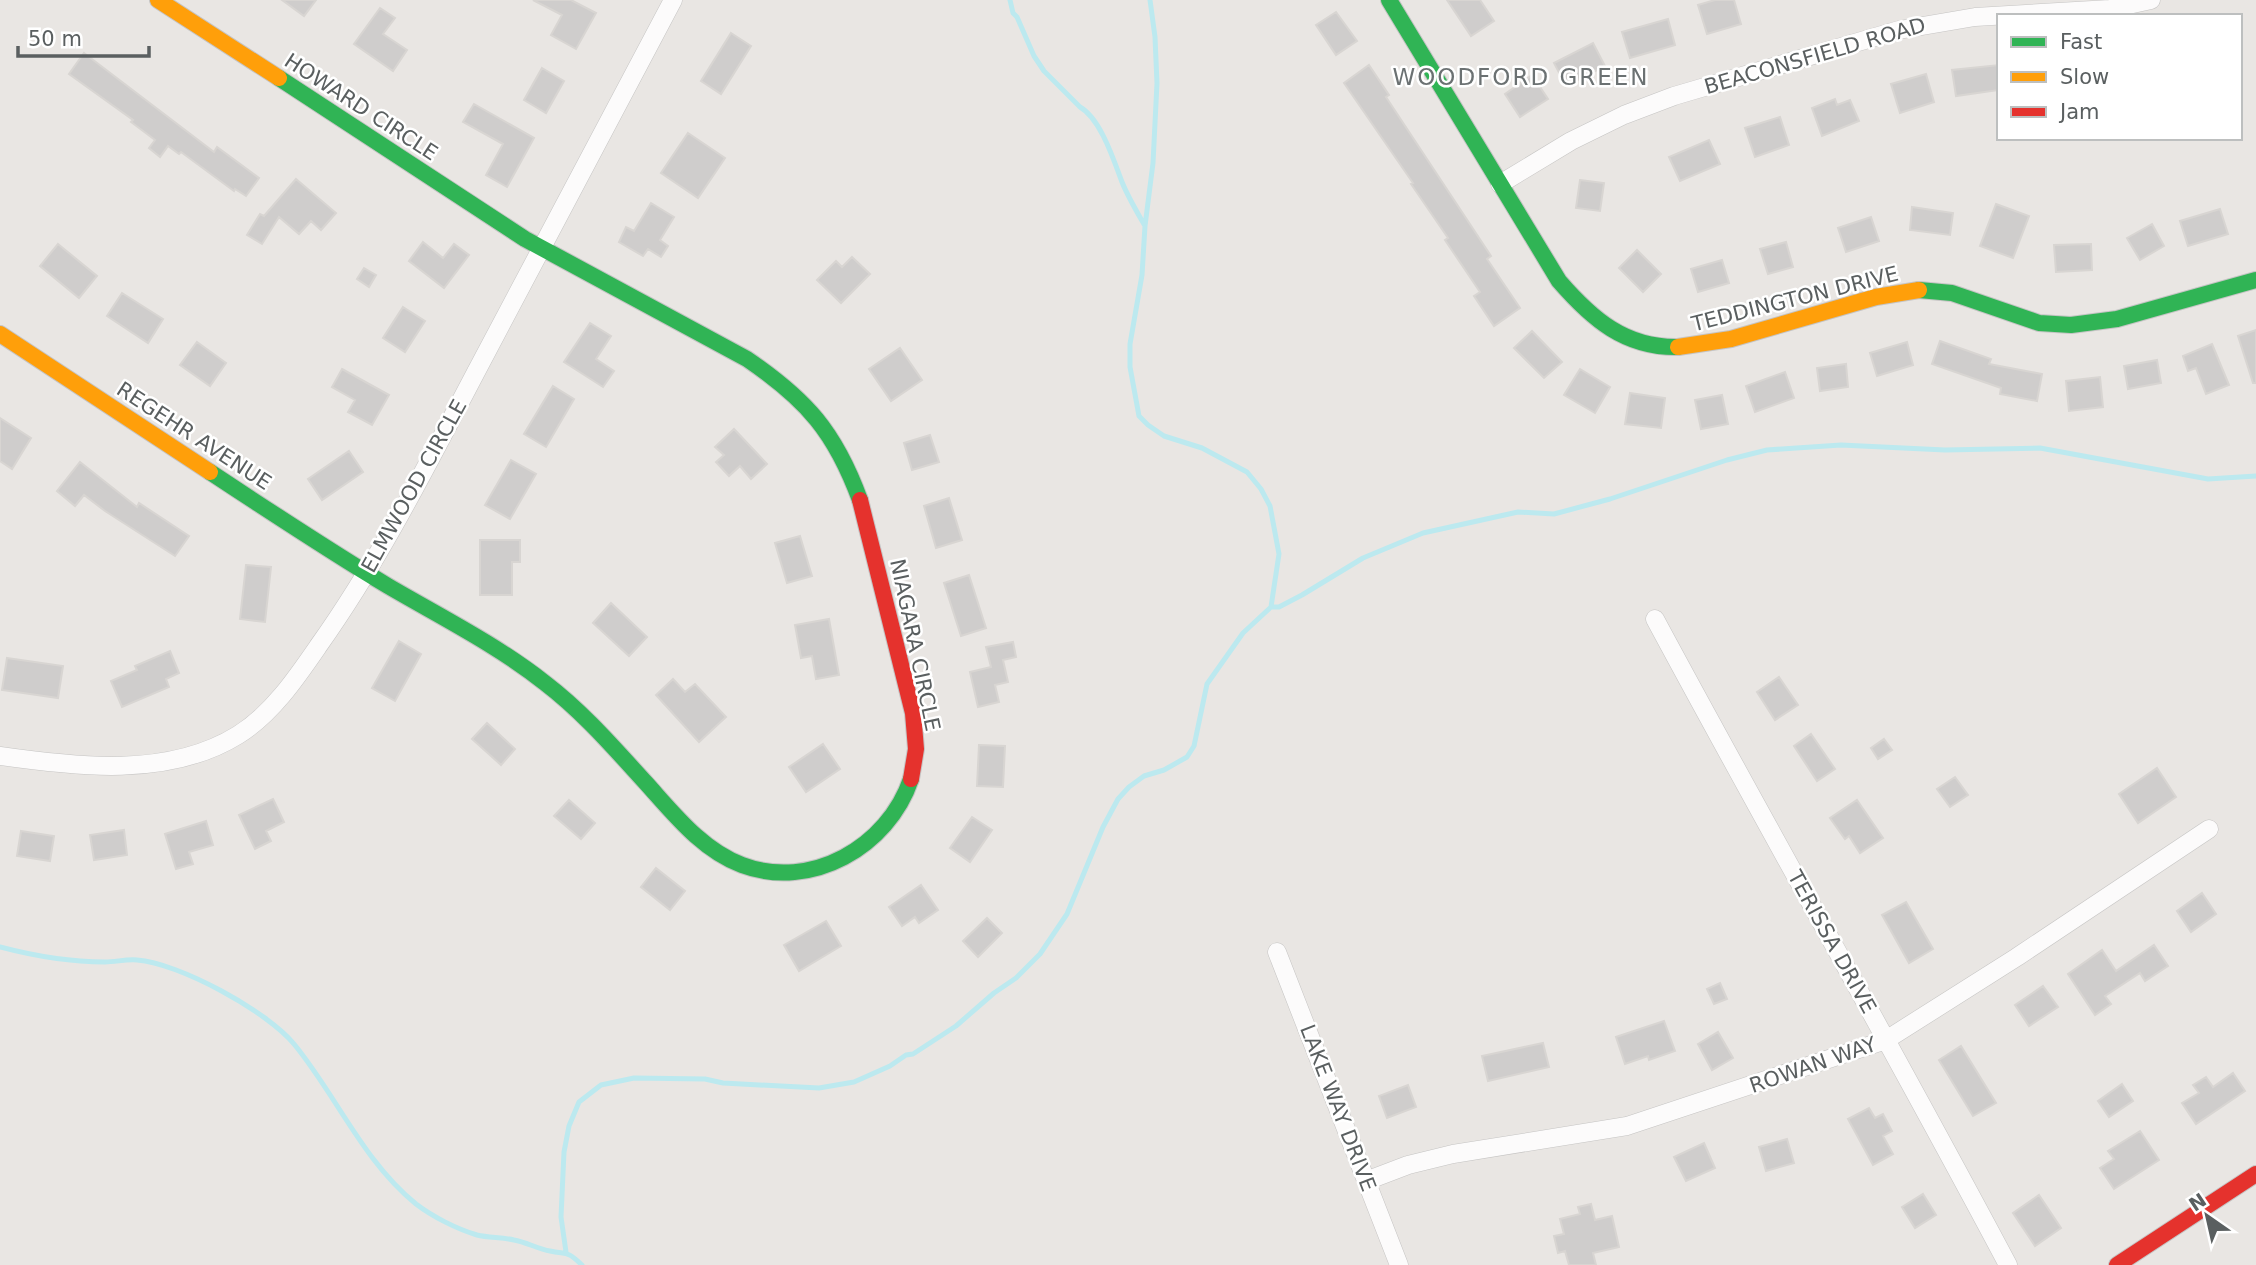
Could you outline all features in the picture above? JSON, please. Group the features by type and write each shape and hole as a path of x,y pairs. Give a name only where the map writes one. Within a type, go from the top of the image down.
{"street":[{"name":"HOWARD CIRCLE","path":"158,0 542,250"},
{"name":"ELMWOOD CIRCLE","path":"0,756 34,761 125,765 185,757 216,747 250,727 283,694 340,615 439,445 673,0"},
{"name":"TEDDINGTON DRIVE","path":"1389,0 1559,281 1590,317 1623,337 1647,345 1674,348 1714,345 1899,291 1925,289 1951,293 2038,323 2080,326 2108,322 2256,280"},
{"name":"BEACONSFIELD ROAD","path":"2026,14 2110,9 2151,0"},
{"name":"BEACONSFIELD ROAD","path":"1500,184 1571,141 1624,115 1674,96 1899,30 1997,16"},
{"name":"NIAGARA CIRCLE","path":"366,573 481,639 546,683 594,726 698,839 721,855 743,865 782,872 805,871 831,863 872,839 889,822 902,802 914,767 915,755 907,688 865,518 853,480 826,429 805,403 780,381 747,359 542,250"},
{"name":"REGEHR AVENUE","path":"0,334 366,573"},
{"name":"TERISSA DRIVE","path":"1655,619 1740,779 2008,1265"},
{"name":"ROWAN WAY","path":"1366,1181 1408,1165 1452,1154 1627,1126 1886,1040 2017,957 2209,829"},
{"name":"LAKE WAY DRIVE","path":"1277,952 1399,1265"},
{"path":"2117,1265 2256,1174"}],"building":[{"path":"282,0 316,0 304,16"},
{"path":"533,0 571,0 596,13 576,49 551,35 562,15"},
{"path":"1447,0 1480,0 1494,21 1471,36"},
{"path":"1715,0 1734,0 1741,24 1707,34 1698,5"},
{"path":"380,8 395,18 383,34 407,50 393,71 354,44"},
{"path":"1336,12 1357,41 1336,55 1316,25"},
{"path":"1668,19 1675,45 1630,58 1622,32"},
{"path":"731,33 751,46 721,94 701,81"},
{"path":"1593,43 1605,66 1566,86 1554,63"},
{"path":"84,53 214,152 217,147 259,178 246,196 235,189 234,191 181,152 179,154 168,146 160,157 149,148 155,140 131,122 133,120 69,74"},
{"path":"1369,65 1389,95 1386,97 1491,256 1487,259 1520,308 1494,326 1474,296 1480,292 1445,240 1448,238 1344,83"},
{"path":"1997,65 1997,90 1956,96 1952,70"},
{"path":"542,68 564,81 546,113 524,100"},
{"path":"1926,74 1934,102 1900,113 1891,84"},
{"path":"1532,75 1548,99 1520,117 1505,94"},
{"path":"1835,99 1837,105 1850,100 1859,121 1822,136 1812,108"},
{"path":"474,104 534,138 507,187 486,175 503,144 463,122"},
{"path":"1780,117 1789,145 1755,157 1745,128"},
{"path":"688,133 725,158 698,198 661,173"},
{"path":"1709,140 1720,164 1680,181 1669,157"},
{"path":"296,179 336,213 321,230 311,221 299,234 279,217 262,244 247,235 260,214 264,216"},
{"path":"1580,180 1604,183 1600,211 1576,208"},
{"path":"651,203 674,217 660,240 668,246 661,257 648,249 643,256 619,242 626,227 634,231"},
{"path":"1996,204 2029,216 2013,258 1980,246"},
{"path":"1912,207 1953,213 1950,235 1910,230"},
{"path":"2220,209 2228,234 2188,246 2180,221"},
{"path":"1871,217 1879,241 1846,252 1838,228"},
{"path":"2152,224 2164,246 2140,260 2127,238"},
{"path":"423,242 443,258 454,244 469,255 444,288 409,261"},
{"path":"1786,242 1793,267 1768,274 1760,249"},
{"path":"58,244 97,276 79,298 40,266"},
{"path":"2091,244 2092,270 2056,272 2054,245"},
{"path":"1637,250 1661,274 1643,292 1619,268"},
{"path":"852,257 870,274 841,303 817,280 836,261 842,267"},
{"path":"1722,260 1729,283 1698,292 1691,269"},
{"path":"364,268 376,275 369,287 357,279"},
{"path":"122,293 163,319 148,343 107,316"},
{"path":"403,307 425,321 405,352 383,338"},
{"path":"590,323 611,336 596,359 614,371 603,387 564,362"},
{"path":"2256,330 2256,383 2253,383 2238,336"},
{"path":"1532,331 1562,362 1544,378 1514,348"},
{"path":"1940,341 1991,359 1989,364 2042,374 2037,401 2000,394 2001,388 1932,364"},
{"path":"197,342 226,363 210,386 180,365"},
{"path":"1907,342 1913,365 1877,376 1870,353"},
{"path":"2212,344 2229,385 2206,394 2196,368 2188,371 2183,356"},
{"path":"900,348 922,380 891,401 869,369"},
{"path":"2157,360 2161,383 2128,389 2124,366"},
{"path":"1846,364 1848,387 1820,391 1817,368"},
{"path":"342,369 389,395 372,425 348,412 355,400 332,387"},
{"path":"1580,369 1610,387 1595,413 1564,395"},
{"path":"1785,372 1794,398 1755,412 1746,386"},
{"path":"2100,377 2103,407 2069,411 2066,381"},
{"path":"553,386 574,399 546,447 524,434"},
{"path":"1630,393 1665,398 1661,428 1625,424"},
{"path":"1722,395 1728,424 1701,429 1695,400"},
{"path":"0,418 31,438 12,469 0,461"},
{"path":"734,429 767,464 751,479 740,466 729,476 716,462 724,455 715,447"},
{"path":"930,435 939,462 912,470 904,443"},
{"path":"349,451 363,472 322,500 308,479"},
{"path":"511,460 536,474 510,519 485,505"},
{"path":"80,462 137,507 139,503 189,536 175,556 84,495 75,506 57,491"},
{"path":"949,498 962,540 936,548 924,506"},
{"path":"800,536 812,576 787,583 775,543"},
{"path":"480,540 520,540 520,562 512,562 512,595 480,595"},
{"path":"246,565 271,567 265,622 240,619"},
{"path":"969,575 986,628 961,636 944,583"},
{"path":"611,603 647,637 629,656 593,623"},
{"path":"829,619 839,675 816,679 812,656 801,658 795,625"},
{"path":"399,641 421,654 395,701 372,688"},
{"path":"1013,642 1016,657 1003,660 1008,682 995,685 999,702 978,707 970,672 991,667 986,647"},
{"path":"170,651 179,673 166,679 169,687 122,707 111,681 137,670 135,666"},
{"path":"7,658 63,666 58,698 2,690"},
{"path":"1779,677 1798,705 1775,720 1757,692"},
{"path":"673,679 685,692 695,684 726,717 699,742 656,695"},
{"path":"487,723 515,749 501,765 472,739"},
{"path":"1811,734 1835,769 1817,781 1794,746"},
{"path":"1884,739 1892,750 1878,759 1871,748"},
{"path":"823,744 840,769 806,792 789,767"},
{"path":"979,745 1005,746 1003,787 977,786"},
{"path":"2157,768 2176,797 2138,823 2119,794"},
{"path":"1955,777 1968,795 1950,807 1937,789"},
{"path":"273,799 284,822 266,831 271,841 255,849 239,815"},
{"path":"569,800 595,823 581,839 554,816"},
{"path":"1857,800 1883,838 1860,853 1849,836 1845,839 1830,818"},
{"path":"972,817 992,830 970,862 950,848"},
{"path":"206,821 213,845 189,852 193,864 176,869 165,834"},
{"path":"124,830 127,855 94,860 90,835"},
{"path":"21,831 54,836 50,861 17,856"},
{"path":"656,868 685,891 670,910 641,887"},
{"path":"921,885 938,910 919,923 915,917 902,926 889,907"},
{"path":"2202,893 2216,914 2191,932 2177,911"},
{"path":"1906,902 1933,949 1909,963 1882,915"},
{"path":"987,918 1002,933 978,957 963,941"},
{"path":"826,921 841,946 799,971 784,945"},
{"path":"2154,945 2168,966 2145,981 2140,973 2105,996 2111,1004 2095,1015 2068,974 2102,950 2116,971"},
{"path":"1720,983 1727,999 1714,1004 1707,989"},
{"path":"2043,986 2058,1007 2029,1026 2015,1005"},
{"path":"1664,1021 1675,1051 1649,1060 1648,1056 1625,1064 1616,1037"},
{"path":"1718,1032 1733,1058 1712,1070 1698,1044"},
{"path":"1543,1043 1549,1067 1488,1081 1482,1056"},
{"path":"1961,1046 1996,1103 1973,1116 1939,1060"},
{"path":"2233,1073 2245,1091 2196,1124 2182,1103 2199,1093 2193,1085 2206,1077 2213,1087"},
{"path":"2122,1084 2133,1101 2109,1117 2098,1101"},
{"path":"1408,1085 1416,1107 1387,1118 1379,1096"},
{"path":"1869,1108 1875,1118 1883,1114 1892,1131 1883,1136 1893,1154 1873,1165 1848,1119"},
{"path":"2140,1131 2159,1160 2114,1189 2100,1168 2114,1159 2108,1151"},
{"path":"1787,1139 1794,1163 1766,1171 1759,1147"},
{"path":"1704,1143 1715,1168 1686,1181 1674,1157"},
{"path":"1923,1194 1936,1215 1915,1228 1902,1207"},
{"path":"2039,1195 2061,1228 2035,1246 2013,1213"},
{"path":"1591,1204 1595,1220 1612,1216 1619,1247 1593,1253 1596,1265 1569,1265 1565,1251 1558,1253 1554,1236 1564,1234 1560,1219 1580,1214 1578,1207"}],"waterway":[{"path":"1010,0 1013,13 1044,71 1088,113 1100,130 1127,193 1145,226"},
{"path":"1150,0 1157,83 1153,163 1142,275 1130,344 1130,367 1139,416 1164,436 1202,448 1247,472 1261,489 1270,506 1279,554 1271,607"},
{"path":"566,1252 561,1217 564,1152 569,1126 579,1102 601,1085 634,1078 705,1079 723,1083 819,1088 854,1082 913,1054 956,1026 1016,978 1040,954 1067,914 1103,827 1118,799 1144,776 1164,770 1187,757 1194,746 1207,684 1243,633 1271,607 1279,607 1302,595 1363,558 1423,533 1518,512 1554,514 1767,450 1841,445 1945,450 2040,448 2208,479 2256,476"},
{"path":"0,947 65,960 133,960 155,963 221,991 264,1017 294,1044 380,1168 416,1204 437,1218 469,1232 567,1254 582,1265"}],"traffic: fast":[{"path":"1389,0 1559,281 1584,307 1611,329 1642,342 1678,347"},
{"path":"279,78 525,239 747,359 768,374 817,419 840,455 860,500"},
{"path":"1919,290 1952,293 2039,323 2071,325 2117,319 2256,280"},
{"path":"210,472 388,586 527,669 585,718 701,841 742,865 768,872 794,872 820,867 844,857 866,843 885,825 900,803 911,779"}],"traffic: slow":[{"path":"158,0 279,78"},
{"path":"1678,347 1731,339 1876,297 1919,290"},
{"path":"0,334 210,472"}],"traffic: jam":[{"path":"860,500 913,713 916,749 911,779"},
{"path":"2117,1265 2256,1174"}],"district":[{"name":"WOODFORD GREEN","path":"1521,77"}]}
